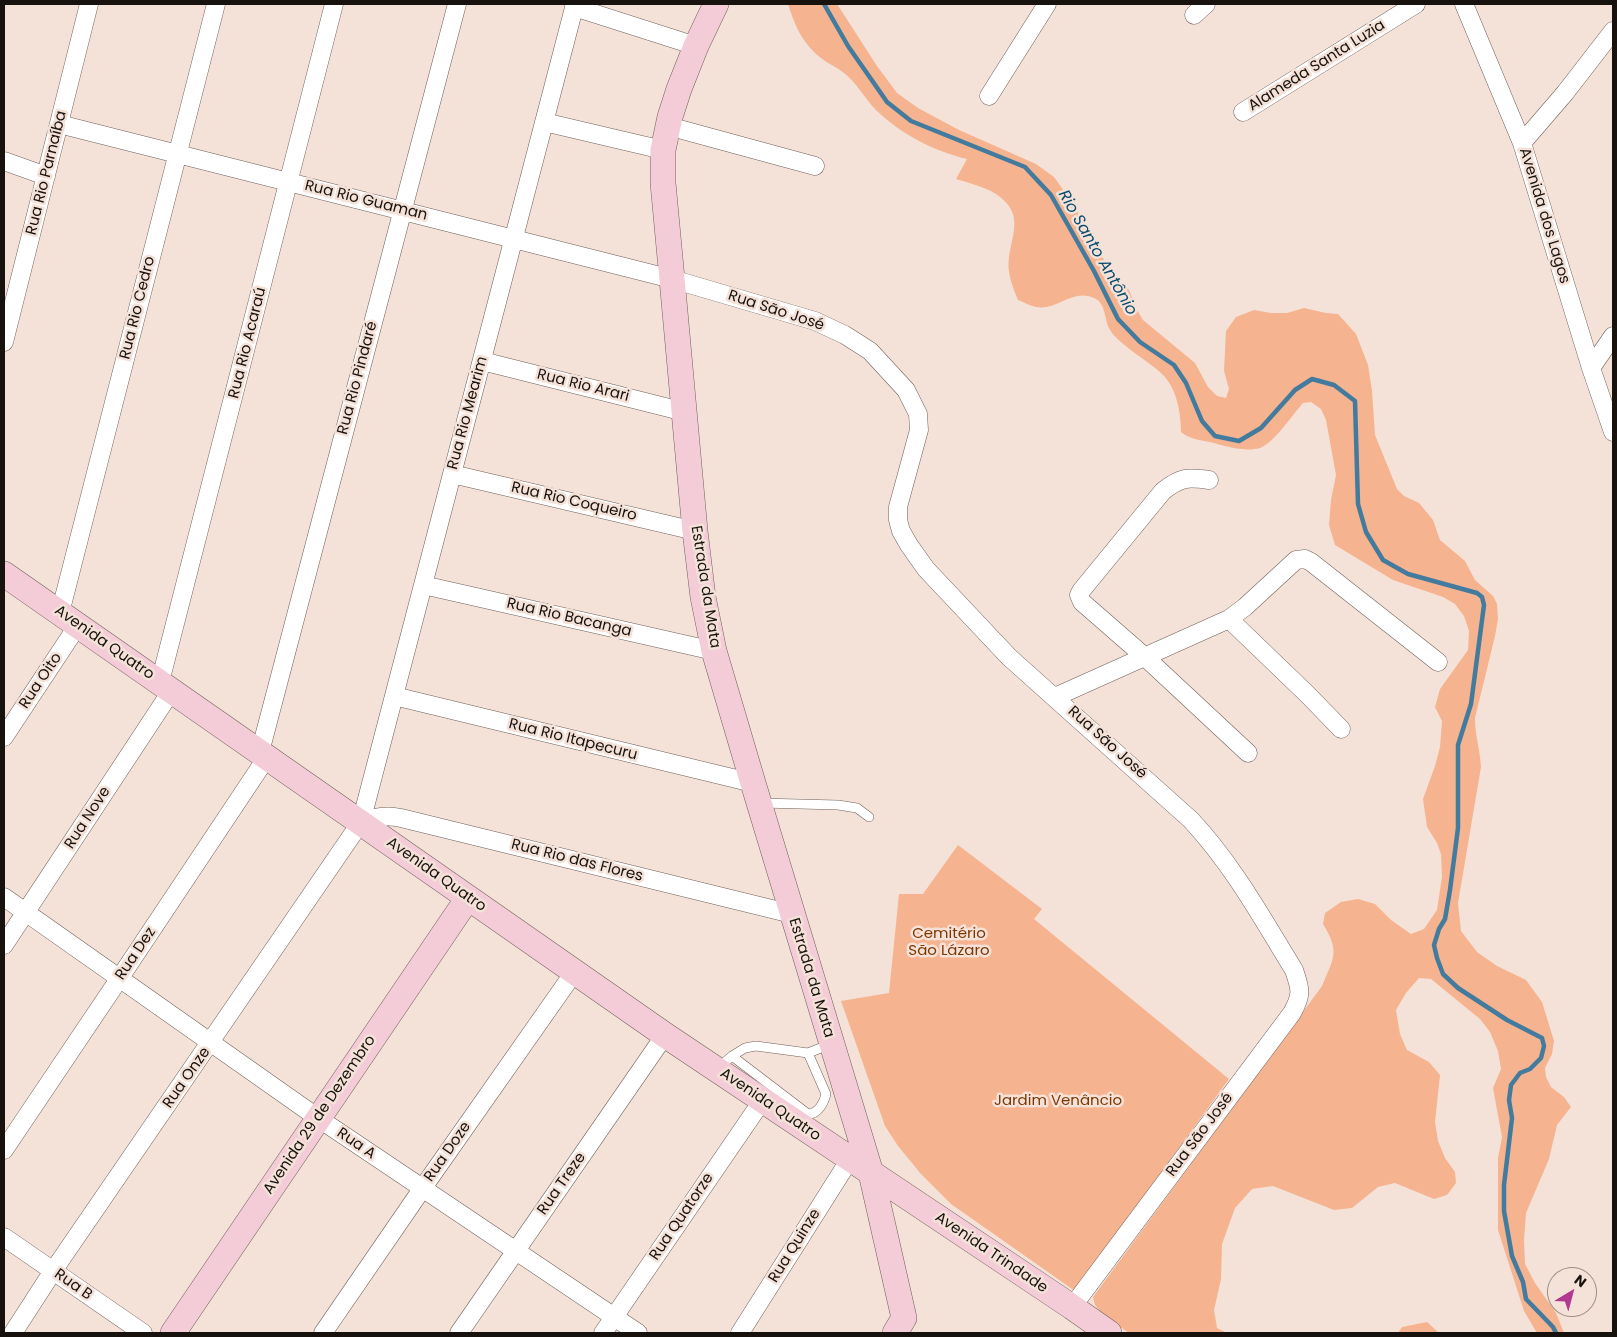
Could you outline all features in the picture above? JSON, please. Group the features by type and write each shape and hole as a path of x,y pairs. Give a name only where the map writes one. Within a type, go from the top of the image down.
{"main road":[{"name":"Estrada da Mata","path":"716,4 696,46 679,89 665,138 664,183 695,531 703,597 714,651 871,1173 903,1328"},
{"name":"Avenida Quatro","path":"4,574 665,1035 724,1063 762,1101 871,1173"},
{"name":"Avenida 29 de Dezembro","path":"173,1333 468,898"},
{"name":"Avenida Trindade","path":"871,1173 1109,1333"}],"street":[{"name":"Rua Rio Parnaíba","path":"4,342 89,4"},
{"name":"Rua Rio Cedro","path":"69,619 178,154 216,4"},
{"name":"Rua Rio Acaraú","path":"166,686 334,4"},
{"name":"Rua Rio Pindaré","path":"263,754 457,4"},
{"path":"989,96 1047,4"},
{"name":"Alameda Santa Luzia","path":"1243,112 1416,4"},
{"name":"Avenida dos Lagos","path":"1464,4 1522,143 1591,368 1612,423"},
{"path":"575,5 696,46"},
{"name":"Rua Rio Mearim","path":"361,822 575,5"},
{"path":"1522,143 1565,93 1613,31"},
{"path":"544,122 665,138 815,166"},
{"name":"Rua Rio Guaman","path":"59,124 672,279"},
{"path":"4,161 46,176"},
{"name":"Rua São José","path":"672,279 815,321 845,335 870,351 906,390 918,414 919,430 898,506 898,520 905,538 926,568 1009,657 1184,813 1211,841 1235,873 1294,970 1300,985 1300,995 1292,1013 1072,1307"},
{"path":"1591,368 1613,336"},
{"name":"Rua Rio Arari","path":"482,361 685,412"},
{"name":"Rua Rio Coqueiro","path":"452,474 695,531"},
{"path":"1209,480 1183,478 1163,492 1079,595 1082,602 1145,657 1248,753"},
{"path":"1055,697 1229,619 1245,607 1296,560 1305,559 1438,662"},
{"name":"Rua Rio Bacanga","path":"423,585 714,651"},
{"name":"Rua Oito","path":"4,738 69,619"},
{"path":"1229,619 1341,729"},
{"name":"Rua Nove","path":"4,945 26,913 166,686"},
{"name":"Rua Rio Itapecuru","path":"394,696 756,793"},
{"name":"Rua Dez","path":"4,1150 120,979 263,754"},
{"name":"Rua Rio das Flores","path":"361,822 375,817 401,818 792,914"},
{"name":"Rua Onze","path":"14,1333 53,1271 212,1042 361,822"},
{"name":"Rua A","path":"4,897 318,1118 638,1333"},
{"name":"Rua Doze","path":"323,1333 575,972"},
{"name":"Rua Treze","path":"459,1333 665,1035"},
{"name":"Rua Quatorze","path":"602,1333 762,1101"},
{"name":"Rua Quinze","path":"740,1333 850,1159"},
{"name":"Rua B","path":"4,1237 143,1333"}],"lane":[{"path":"756,793 857,808 869,817"},
{"path":"808,1053 826,1094 825,1100 816,1112 808,1114 724,1063 745,1048 756,1046 808,1053 831,1044"}],"green space":[{"path":"788,4 837,4 897,93 918,108 959,130 1036,164 1054,177 1072,202 1100,254 1114,274 1129,290 1143,320 1195,363 1208,387 1217,396 1226,398 1229,389 1224,371 1226,331 1236,317 1254,310 1287,313 1304,308 1338,314 1356,334 1368,365 1375,435 1397,489 1404,496 1419,503 1433,520 1440,540 1465,561 1475,580 1493,596 1497,604 1498,619 1495,636 1475,718 1481,767 1458,903 1461,931 1477,952 1497,966 1526,980 1542,1002 1554,1041 1552,1054 1545,1068 1546,1077 1551,1087 1564,1097 1571,1107 1557,1125 1549,1159 1526,1213 1524,1240 1525,1264 1547,1300 1547,1317 1558,1317 1564,1333 1537,1333 1524,1311 1498,1230 1498,1158 1502,1137 1493,1088 1501,1069 1498,1051 1490,1032 1480,1019 1431,979 1419,978 1406,993 1396,1010 1400,1034 1407,1050 1429,1062 1440,1075 1435,1122 1438,1141 1445,1158 1455,1172 1456,1183 1447,1195 1434,1199 1395,1183 1378,1187 1352,1208 1334,1210 1273,1186 1252,1189 1235,1208 1222,1244 1221,1279 1214,1310 1217,1328 1227,1333 1129,1333 1103,1315 1095,1305 1093,1297 1322,986 1330,968 1333,955 1332,941 1323,924 1325,913 1341,902 1358,899 1375,904 1391,920 1411,934 1424,929 1437,910 1442,877 1441,854 1437,843 1427,827 1423,799 1440,747 1442,721 1435,707 1440,689 1468,650 1469,631 1464,616 1455,604 1443,597 1393,580 1335,545 1329,525 1336,475 1326,420 1321,409 1311,402 1303,403 1271,440 1260,448 1255,449 1225,446 1185,435 1181,432 1177,402 1172,387 1159,371 1114,336 1107,324 1103,307 1098,300 1079,296 1044,307 1034,306 1018,300 1009,271 1014,230 1012,211 996,194 977,185 956,179 967,159 930,146 896,127 876,110 849,77 814,52 804,40"},
{"name":"Jardim Venâncio","path":"958,845 1042,909 1034,919 1229,1079 1075,1291 951,1204 921,1174 898,1146 885,1126 841,1001 889,993 899,894 923,894"},
{"path":"1427,1322 1439,1333 1398,1333 1402,1327"}],"waterway":[{"name":"Rio Santo Antônio","path":"824,4 848,46 887,102 911,121 1025,167 1051,195 1094,271 1118,319 1140,342 1174,365 1186,383 1202,421 1215,436 1239,441 1261,428 1295,390 1312,379 1334,385 1355,401 1358,504 1366,532 1383,560 1408,574 1477,593 1482,597 1484,605 1471,704 1458,745 1458,828 1450,890 1445,919 1439,929 1434,945 1443,974 1458,988 1507,1020 1542,1038 1544,1046 1541,1058 1530,1069 1520,1073 1511,1085 1509,1100 1512,1118 1504,1185 1504,1211 1512,1256 1523,1282 1526,1299 1553,1327 1556,1333"}],"park label":[{"name":"Cemitério São Lázaro","path":"949,942"}]}
